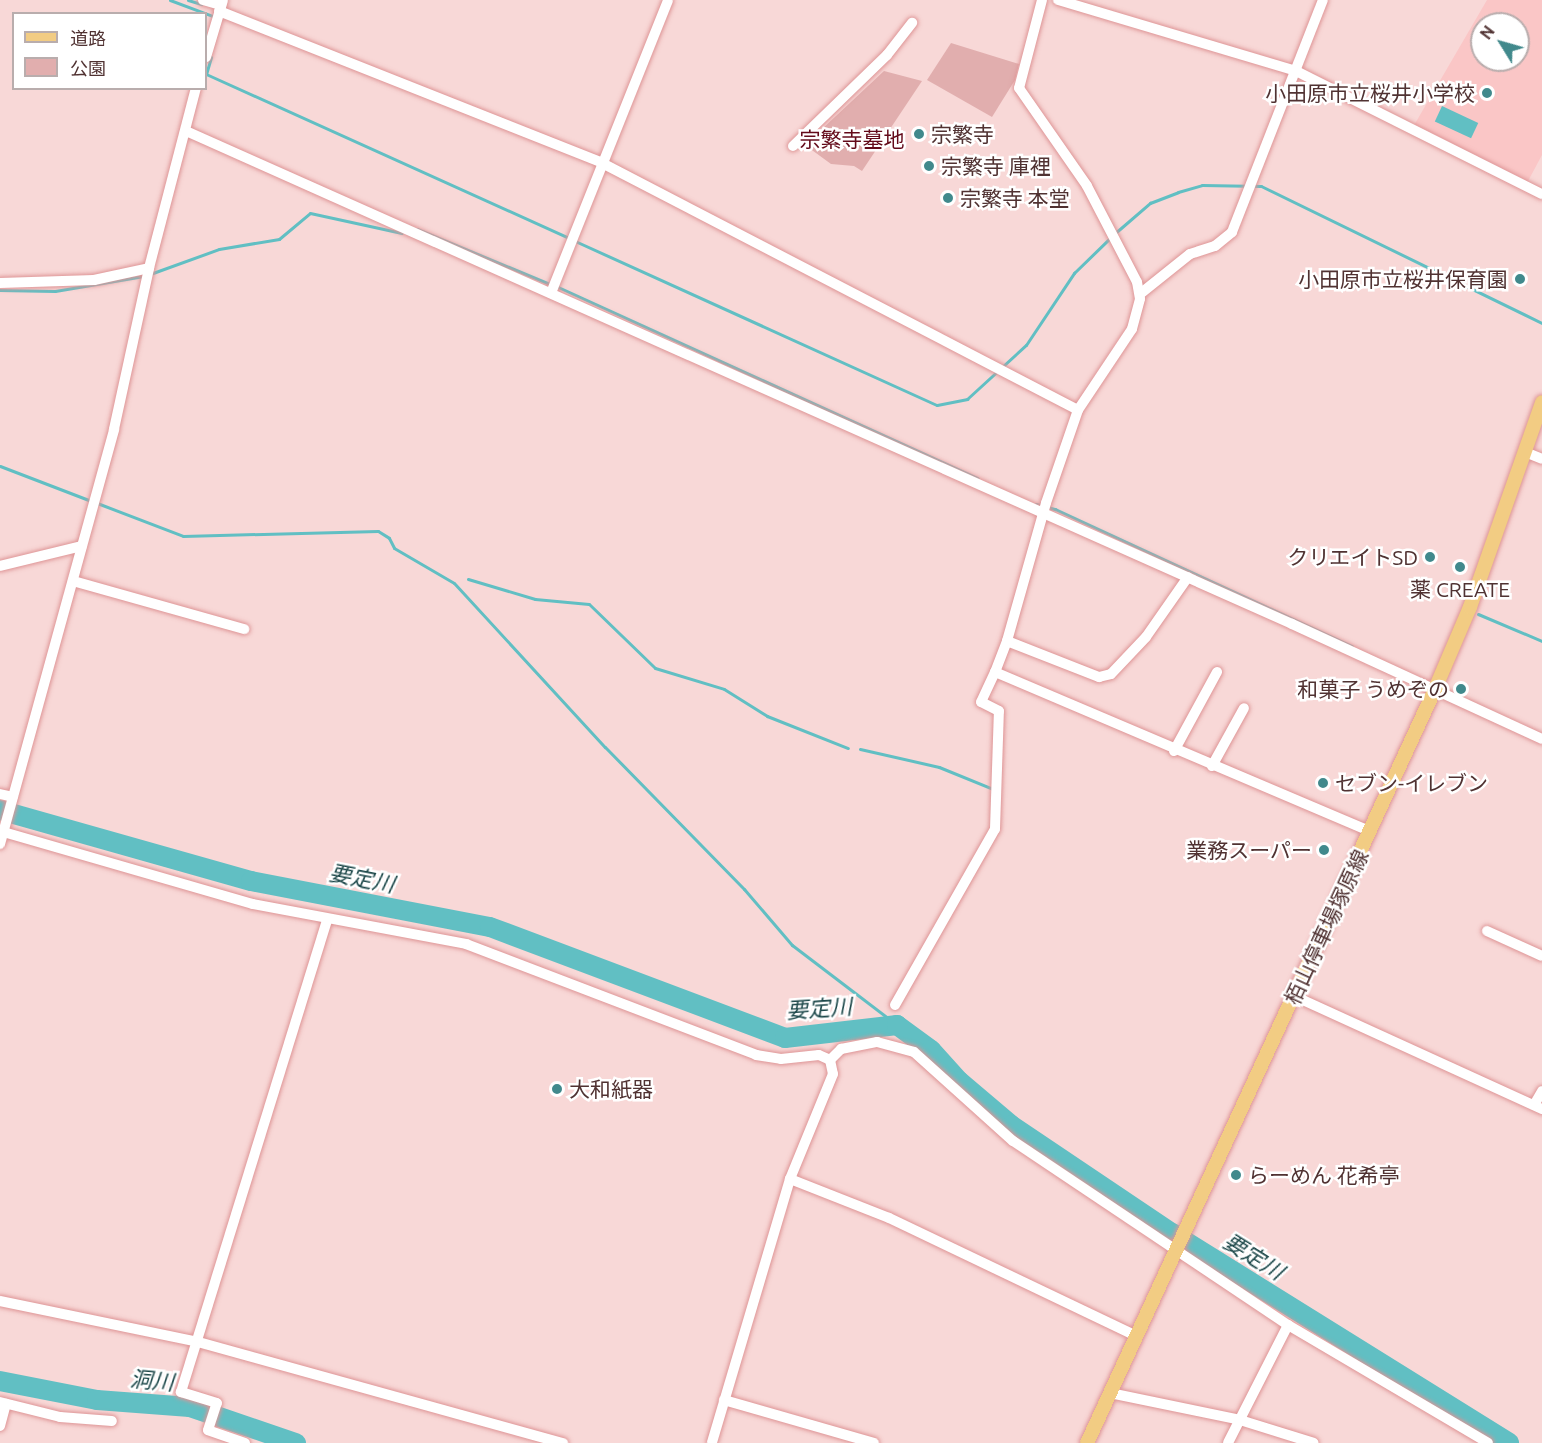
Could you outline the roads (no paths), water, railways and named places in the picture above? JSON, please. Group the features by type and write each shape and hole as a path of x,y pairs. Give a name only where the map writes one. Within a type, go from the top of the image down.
{"main road":[{"name":"栢山停車場塚原線","path":"1086,1443 1435,688 1470,607 1542,402"}],"street":[{"path":"203,0 602,163 1004,374 1078,410"},
{"path":"551,293 668,0"},
{"path":"895,1005 995,829 999,711 981,702 1007,641 1044,510 1078,410 1132,329 1140,294 1137,282 1113,242 1087,186 1019,88 1042,0"},
{"path":"1058,0 1296,71 1542,194"},
{"path":"1140,294 1190,254 1215,246 1232,232 1323,0"},
{"path":"207,53 220,7"},
{"path":"793,146 887,55 912,23"},
{"path":"0,844 96,495 196,90"},
{"path":"186,131 652,339 1044,510 1435,688 1542,740"},
{"path":"0,283 94,280 149,272"},
{"path":"1525,452 1542,459"},
{"path":"0,566 82,546"},
{"path":"1007,641 1099,677 1111,674 1146,637 1188,577"},
{"path":"72,581 244,629"},
{"path":"995,672 1174,751 1370,831"},
{"path":"1174,751 1217,672"},
{"path":"1212,766 1244,708"},
{"path":"0,794 13,799"},
{"path":"3,829 253,904 327,921 466,944 756,1055 781,1059 819,1055 830,1060"},
{"path":"245,1443 208,1430 217,1403 181,1392 327,921"},
{"path":"1487,931 1542,956"},
{"path":"1294,996 1538,1107 1542,1091"},
{"path":"830,1060 841,1049 878,1042 914,1052 1013,1141 1288,1325 1488,1443"},
{"path":"712,1443 790,1179 833,1074 830,1060"},
{"path":"790,1179 889,1218 1136,1336"},
{"path":"0,1302 198,1342 563,1443"},
{"path":"1228,1443 1288,1325"},
{"path":"1110,1393 1240,1420 1314,1443"},
{"path":"724,1400 874,1443"},
{"path":"0,1426 3,1403 60,1417 112,1421"}],"water":[{"path":"1442,106 1478,123 1471,138 1435,121"}],"waterway":[{"path":"170,0 202,12"},
{"path":"188,0 201,4"},
{"path":"207,14 215,17"},
{"path":"207,71 211,57"},
{"path":"207,74 569,238"},
{"path":"1114,234 1150,203 1178,192 1202,185 1261,186 1542,323"},
{"path":"150,274 219,249 279,239 310,213 402,233"},
{"path":"417,229 552,285"},
{"path":"575,241 937,405 967,399 1026,345 1074,273 1110,238"},
{"path":"0,290 55,291 144,276"},
{"path":"558,287 978,478"},
{"path":"0,466 91,501"},
{"path":"97,503 183,536 378,531 389,538 394,548 454,583 605,747 744,889 792,945 897,1025"},
{"path":"1036,504 1055,509 1352,646"},
{"path":"468,579 535,599 589,604 655,668 724,689 767,716 848,748"},
{"path":"1478,614 1542,641"},
{"path":"860,749 939,767 993,789"},
{"name":"要定川","path":"0,810 251,881 490,927 785,1038 897,1025 931,1050 959,1081 1011,1125 1172,1233 1509,1443"},
{"name":"洞川","path":"0,1381 97,1400 190,1407 296,1443"}],"place":[{"name":"小田原市立桜井小学校","path":"1487,93"},
{"name":"宗繁寺","path":"919,134"},
{"name":"宗繁寺 庫裡","path":"929,166"},
{"name":"宗繁寺 本堂","path":"948,198"},
{"name":"小田原市立桜井保育園","path":"1520,279"},
{"name":"クリエイトSD","path":"1430,557"},
{"name":"薬 CREATE","path":"1460,567"},
{"name":"和菓子 うめぞの","path":"1461,689"},
{"name":"セブン-イレブン","path":"1323,783"},
{"name":"業務スーパー","path":"1324,850"},
{"name":"大和紙器","path":"557,1089"},
{"name":"らーめん 花希亭","path":"1236,1175"}],"park label":[{"name":"宗繁寺墓地","path":"852,139"}]}
